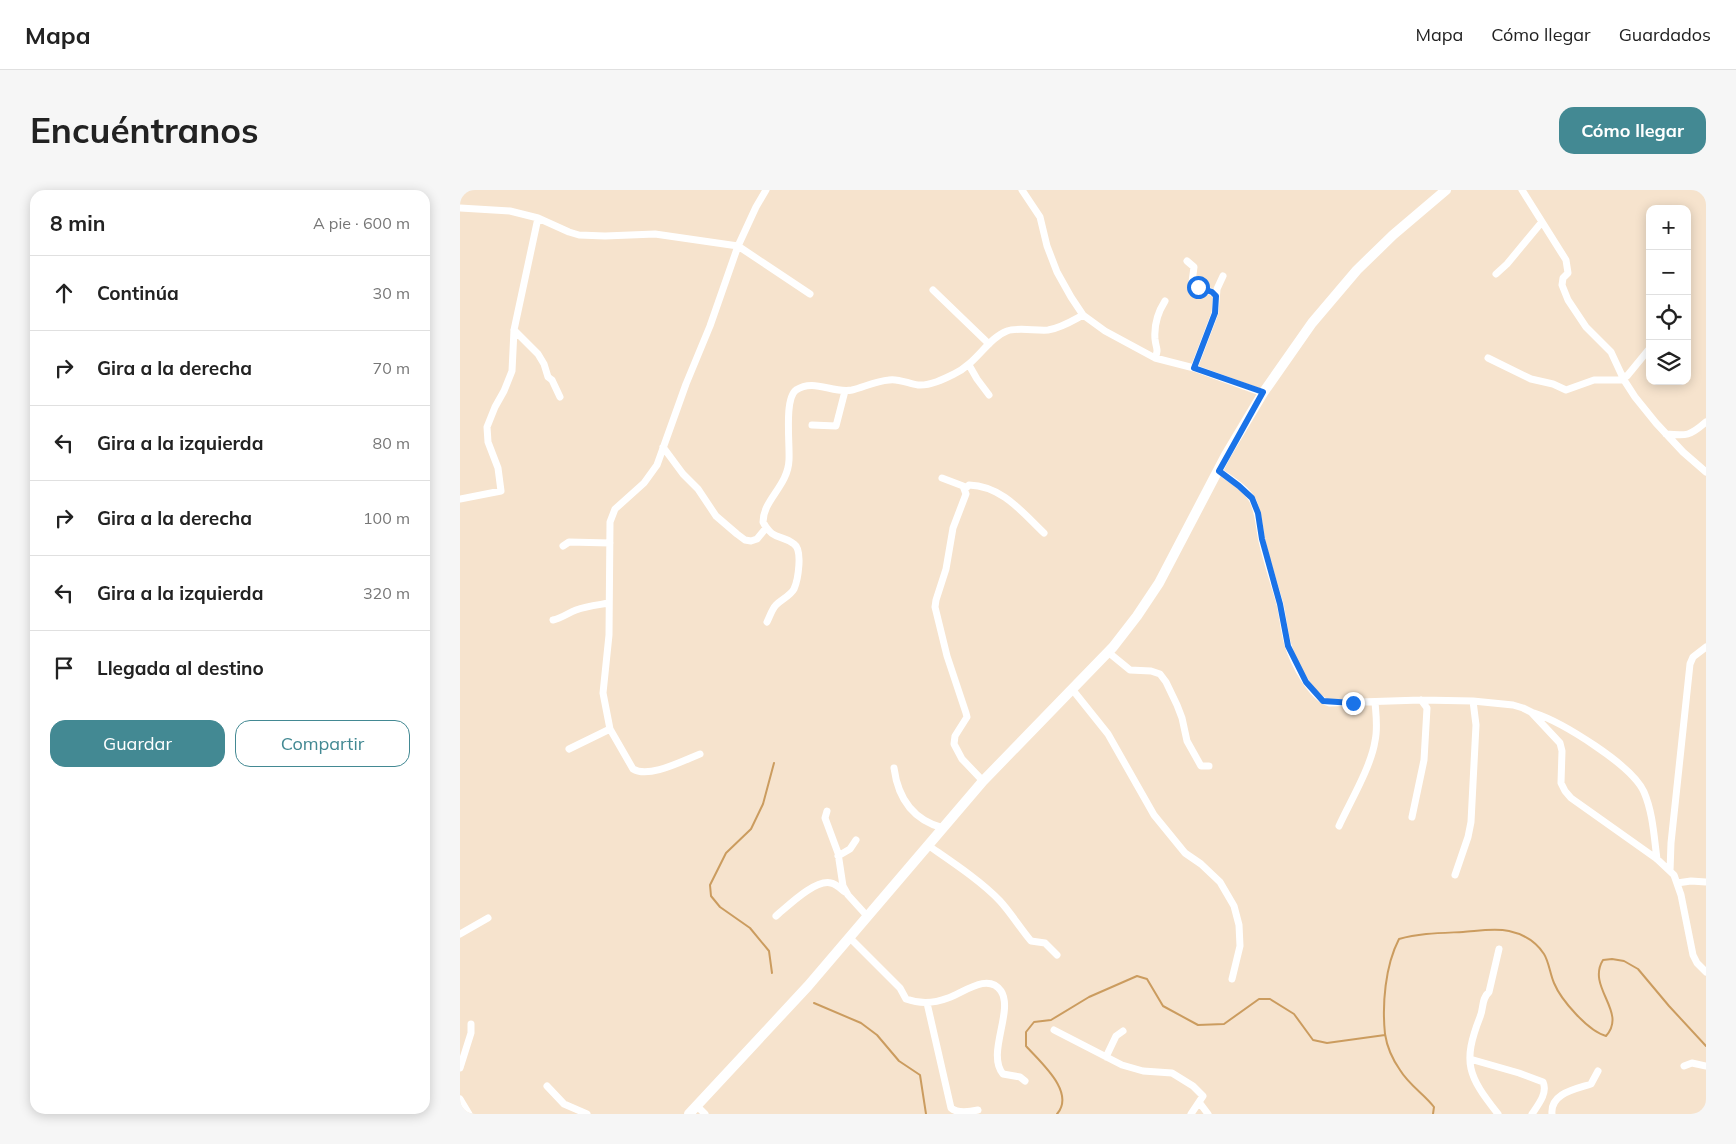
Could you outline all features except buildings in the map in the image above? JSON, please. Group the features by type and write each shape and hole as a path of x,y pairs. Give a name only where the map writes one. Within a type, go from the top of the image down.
{"main road":[{"path":"689,1114 775,1023 983,781 1108,652 1137,616 1159,583 1263,392 1312,323 1358,270 1392,235 1446,190"}],"street":[{"path":"700,754 658,770 637,771 633,769 610,729 603,693 609,635 610,517 652,473 710,326 738,246 756,206 766,190"},
{"path":"1022,190 1040,217 1047,246 1058,272 1083,315 1105,330 1155,358 1194,368 1263,392"},
{"path":"1522,190 1566,260 1568,273 1563,278 1562,285 1568,300 1586,326 1611,352 1635,397 1666,434 1706,472"},
{"path":"460,208 503,210 538,218 579,235 655,234 738,246 810,294"},
{"path":"460,499 501,491 498,468 488,442 486,427 512,371 514,330 538,218"},
{"path":"1496,274 1507,264 1541,223"},
{"path":"1187,261 1194,267 1192,282 1194,285 1212,292 1216,296"},
{"path":"1194,368 1215,313 1217,288 1223,276"},
{"path":"933,290 989,344"},
{"path":"1155,358 1158,350 1155,339 1158,318 1165,301"},
{"path":"767,622 777,604 787,597 794,588 800,557 796,545 776,537 766,528 763,522 766,509 780,488 788,469 790,444 788,406 791,395 810,385 849,391 888,380 920,385 928,384 955,374 969,365 998,335 1008,330 1050,330 1067,324 1083,315"},
{"path":"514,330 538,354 544,364 548,377 552,380 560,397"},
{"path":"1488,358 1531,379 1553,384 1566,390 1594,380 1624,378 1646,353"},
{"path":"969,365 989,395"},
{"path":"812,425 836,426 845,391"},
{"path":"1666,434 1686,436 1706,422"},
{"path":"663,448 683,474 698,489 716,516 737,534 745,540 751,541 757,539 766,528"},
{"path":"1219,471 1252,498 1258,513 1264,548 1280,604 1288,646 1306,682 1323,701 1473,701 1513,705 1561,725 1611,757 1638,782 1644,792 1651,815 1657,860"},
{"path":"942,478 963,486 966,494 951,534 946,569 935,607 947,656 966,713 965,720 955,736 954,744 962,759 983,781"},
{"path":"965,489 969,485 977,485 1005,496 1044,533"},
{"path":"563,546 570,542 610,543"},
{"path":"553,620 580,609 609,603"},
{"path":"1670,871 1671,843 1690,664 1693,657 1706,647"},
{"path":"1108,652 1130,670 1151,671 1160,674 1180,711 1187,741 1196,758 1201,766 1209,766"},
{"path":"1072,689 1108,734 1154,815 1185,853 1201,864 1220,882 1234,906 1240,925 1240,946 1232,979"},
{"path":"1412,817 1426,742 1427,708 1421,700"},
{"path":"1455,875 1471,822 1476,725 1473,701"},
{"path":"1339,826 1370,761 1376,740 1377,720 1375,702"},
{"path":"1531,712 1560,743 1562,751 1561,783 1564,791 1670,871 1681,895 1693,955 1697,963 1706,972"},
{"path":"569,749 610,729"},
{"path":"894,768 899,791 916,814 927,823 943,828"},
{"path":"828,811 825,818 838,856 842,886 868,917"},
{"path":"838,856 850,849 856,840"},
{"path":"929,846 972,877 1000,901 1020,924 1031,941 1046,943 1057,955"},
{"path":"1677,883 1706,882"},
{"path":"776,916 809,890 824,883 835,885 848,895"},
{"path":"460,934 488,918"},
{"path":"850,938 900,988 906,999 927,1003 949,998 980,984 987,983 996,986 1001,991 1004,1003 997,1059 999,1070 1003,1074 1020,1077 1025,1081"},
{"path":"1498,1114 1479,1091 1470,1071 1470,1059 1471,1045 1481,1015 1484,996 1489,992 1499,950"},
{"path":"927,1003 951,1108 954,1112 958,1113 978,1110"},
{"path":"460,1068 472,1033 471,1024"},
{"path":"1054,1030 1136,1070 1172,1073 1192,1086 1202,1096 1191,1114"},
{"path":"1106,1057 1116,1036 1123,1031"},
{"path":"1470,1059 1519,1072 1543,1082 1545,1092 1532,1114"},
{"path":"1684,1066 1692,1063 1706,1066"},
{"path":"1552,1114 1552,1106 1557,1098 1564,1093 1591,1084 1598,1071"},
{"path":"547,1086 564,1104 588,1114"},
{"path":"460,1099 469,1114"},
{"path":"1199,1102 1208,1114"},
{"path":"697,1106 705,1114"}],"waterway":[{"path":"772,973 769,951 750,928 720,907 711,896 710,885 726,853 751,829 763,804 774,763"},
{"path":"1433,1114 1434,1107 1397,1066 1385,1034 1384,998 1390,961 1399,939 1407,937 1492,930 1509,931 1524,936 1533,942 1544,954 1554,983 1569,1006 1583,1022 1606,1036 1611,1027 1612,1018 1599,980 1599,970 1603,960 1624,961 1638,969 1706,1046"},
{"path":"1057,1114 1062,1105 1059,1087 1047,1069 1026,1046 1026,1032 1034,1022 1051,1020 1089,997 1137,976 1147,979 1163,1006 1198,1025 1224,1024 1259,999 1270,999 1294,1014 1313,1040 1327,1043 1385,1035"},
{"path":"814,1003 861,1023 877,1035 899,1061 920,1075 926,1114"}],"route":[{"path":"1198,287 1212,292 1216,296 1216,307 1194,368 1263,392 1226,455 1219,471 1252,498 1258,513 1268,567 1280,604 1288,646 1306,682 1323,701 1353,703"}]}
